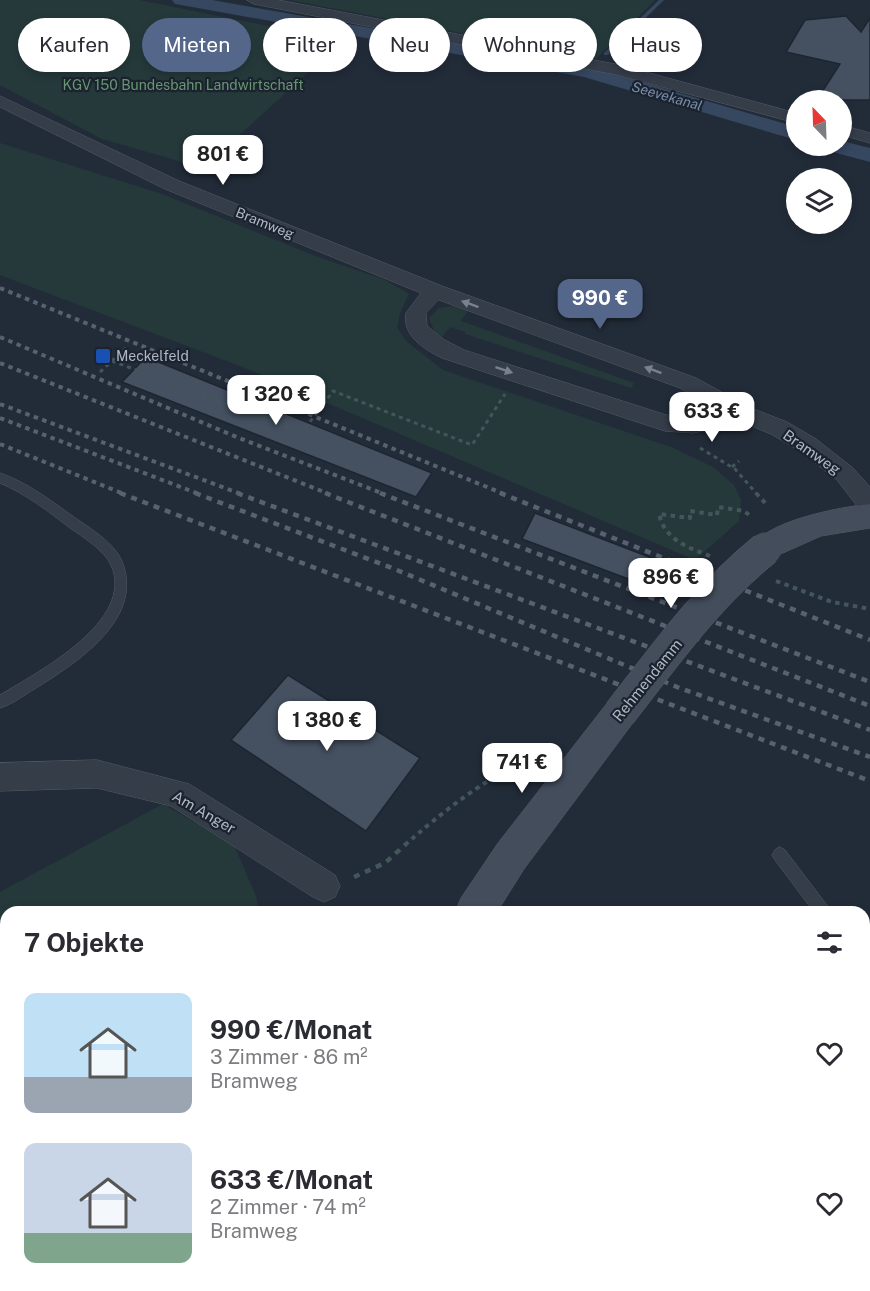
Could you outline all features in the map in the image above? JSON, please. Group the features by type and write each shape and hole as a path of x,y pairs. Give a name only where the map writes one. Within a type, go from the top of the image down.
{"street":[{"path":"254,0 620,70 786,115"},
{"name":"Bramweg","path":"0,101 172,185 435,291 688,383 743,414 778,428 808,445 845,474 870,504"},
{"path":"852,133 870,138"},
{"path":"435,291 416,312 415,320 424,336 448,351 644,417 675,425 709,423 743,414"},
{"name":"Rehmendamm","path":"479,906 511,856 620,713 719,589 743,565 789,534 822,522 847,517 870,516"},
{"name":"Am Anger","path":"0,777 97,774 178,794 324,886"}],"lane":[{"path":"0,478 16,484 48,504 89,535 116,563 122,587 117,607 101,631 53,669 0,702"},
{"path":"780,855 819,906"}],"path":[{"path":"100,372 126,348"},
{"path":"112,361 302,433 333,391 472,445 517,375"},
{"path":"675,425 671,439 708,451 732,467 767,505"},
{"path":"732,467 739,461"},
{"path":"659,514 690,518 690,511 717,515 718,507 744,511 752,517"},
{"path":"385,863 432,820 512,766 529,759 542,758"}],"green space":[{"name":"KGV 150 Bundesbahn Landwirtschaft","path":"0,0 139,0 229,18 142,18 142,72 251,72 251,23 263,25 263,72 309,72 203,168 102,139 0,85"},
{"path":"290,0 655,0 637,18 609,18 609,46 597,58 597,18 462,18 462,33 450,31 450,18 383,18"},
{"path":"0,143 162,194 315,256 385,280 409,294 400,313 397,327 406,341 443,370 671,447 713,467 734,485 741,500 739,521 695,560 245,368 0,275"},
{"path":"453,306 468,311 461,321 634,383 631,388 465,334 465,332 450,327 442,337 435,333 429,318 439,308"},
{"path":"163,804 234,845 256,896 258,906 0,906 0,892"}],"building":[{"path":"846,16 861,32 870,18 870,100 852,100 852,90 823,90 840,64 786,52 805,20"},
{"path":"146,357 432,473 416,497 122,382"},
{"path":"535,513 675,567 663,592 522,539"},
{"path":"288,675 420,758 366,831 231,740"}],"waterway":[{"name":"Seevekanal","path":"181,0 587,72 786,131"},
{"path":"606,54 662,0"},
{"name":"Seevekanal","path":"852,150 870,155"}],"railway":[{"path":"0,288 504,494"},
{"path":"0,337 239,438 384,494"},
{"path":"0,363 329,494"},
{"path":"0,404 241,494"},
{"path":"0,418 199,494"},
{"path":"0,444 124,494"},
{"path":"120,493 870,781"},
{"path":"195,493 392,568 677,687 870,757"},
{"path":"237,493 870,730"},
{"path":"325,493 870,706"},
{"path":"380,493 870,682"},
{"path":"500,493 870,640"}],"place":[{"name":"Meckelfeld","path":"103,356"}]}
